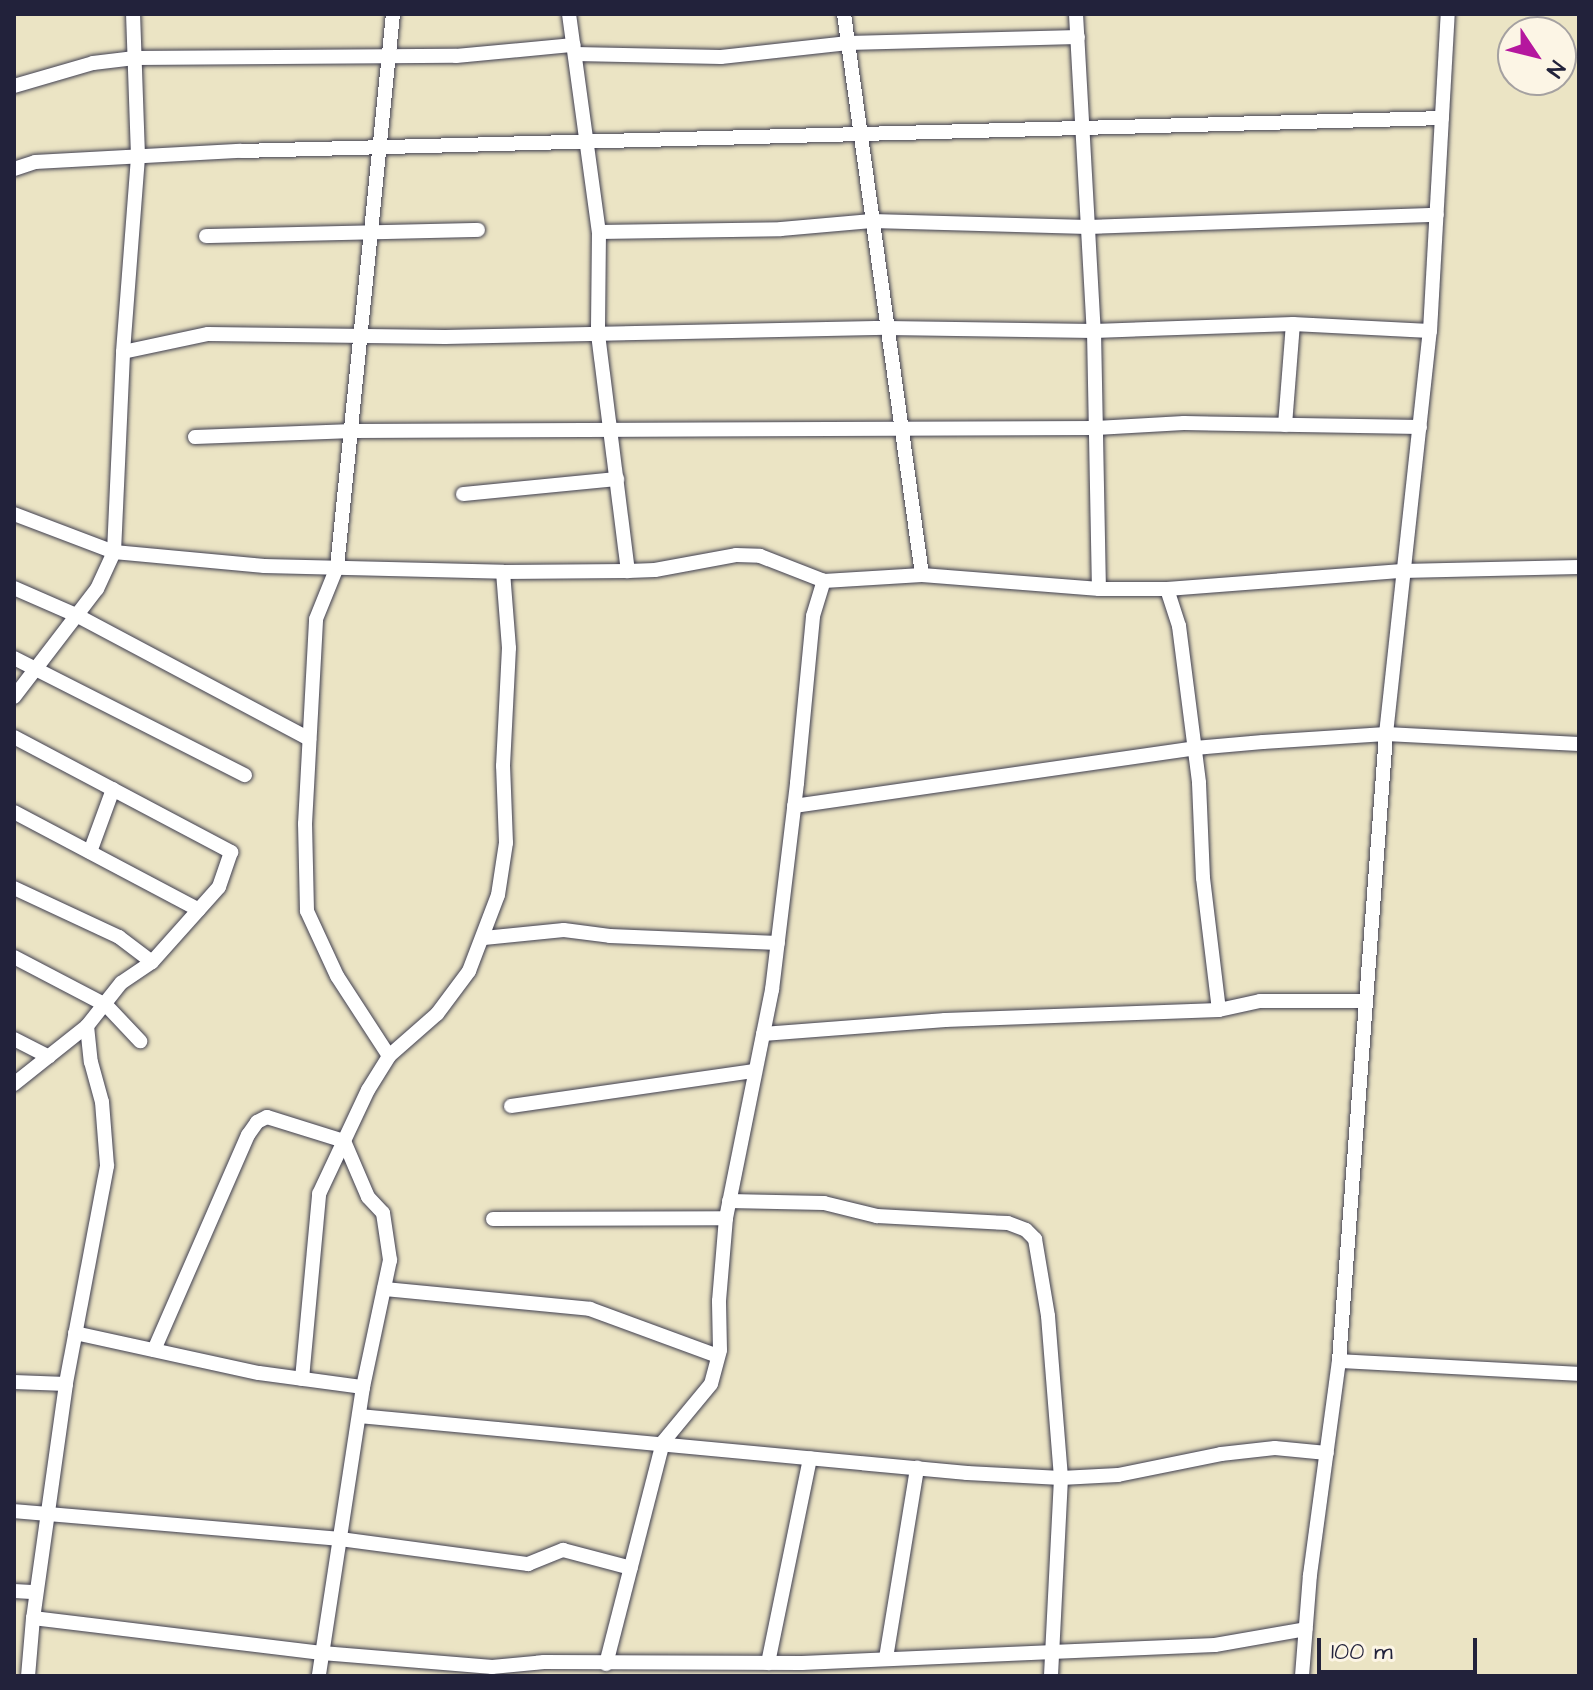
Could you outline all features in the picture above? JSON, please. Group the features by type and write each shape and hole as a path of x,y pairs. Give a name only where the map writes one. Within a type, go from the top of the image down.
{"street":[{"path":"14,697 97,589 114,552 123,352 138,156 133,14"},
{"path":"389,1056 337,976 307,911 305,824 316,619 337,567 393,14"},
{"path":"569,14 599,232 598,334 628,571"},
{"path":"844,14 922,575"},
{"path":"1076,14 1094,331 1099,589"},
{"path":"1302,1676 1339,1361 1386,734 1430,331 1448,14"},
{"path":"14,86 93,63 135,58 389,54 456,56 574,49 721,57 848,43 1078,37"},
{"path":"14,169 35,162 138,156 1442,118"},
{"path":"599,232 781,229 872,221 1088,227 1437,215"},
{"path":"206,236 317,236 371,230 478,230"},
{"path":"123,352 208,334 598,334 887,328 1094,331 1293,324 1430,331"},
{"path":"1285,425 1293,324"},
{"path":"195,437 353,431 1096,428 1184,423 1420,427"},
{"path":"463,494 617,479"},
{"path":"14,514 114,552 264,566 503,572 628,571 655,570 736,555 760,556 824,581 922,575 1099,589 1167,589 1402,571 1579,567"},
{"path":"302,1379 319,1194 389,1056 437,1014 469,971 498,895 506,843 503,766 509,648 503,572"},
{"path":"606,1664 663,1442 711,1384 718,1356 726,1218 778,943 813,616 824,581"},
{"path":"14,588 78,616 309,739"},
{"path":"1167,589 1179,626 1195,748 1203,878 1219,1010"},
{"path":"14,658 245,775"},
{"path":"794,806 1195,748 1386,734 1579,744"},
{"path":"14,737 231,852 219,887 152,962 121,983 87,1026 14,1084"},
{"path":"90,852 113,789"},
{"path":"14,812 199,910"},
{"path":"14,888 119,937 152,962"},
{"path":"484,938 564,930 610,936 778,943"},
{"path":"14,957 106,1005 140,1041"},
{"path":"763,1034 945,1020 1219,1010 1260,1001 1366,1001"},
{"path":"28,1676 36,1592 66,1384 107,1166 102,1102 91,1062 87,1026"},
{"path":"14,1039 49,1057"},
{"path":"511,1106 755,1071"},
{"path":"154,1350 257,1122 267,1117 344,1141 368,1197 383,1213 390,1260 363,1387 319,1676"},
{"path":"729,1201 824,1203 877,1216 955,1217 1008,1223 1026,1230 1035,1239 1042,1268 1061,1478 1051,1676"},
{"path":"493,1219 726,1218"},
{"path":"384,1289 590,1309 718,1356"},
{"path":"75,1333 302,1379 363,1387"},
{"path":"1339,1361 1579,1374"},
{"path":"14,1382 66,1384"},
{"path":"359,1416 663,1442 689,1448 1061,1478 1118,1475 1221,1454 1275,1448 1327,1453"},
{"path":"768,1663 810,1458"},
{"path":"886,1658 917,1468"},
{"path":"14,1511 340,1539 528,1564 563,1550 631,1568"},
{"path":"14,1591 36,1592"},
{"path":"33,1618 322,1653 492,1667 544,1662 768,1663 1051,1649 1215,1645 1306,1629"}]}
